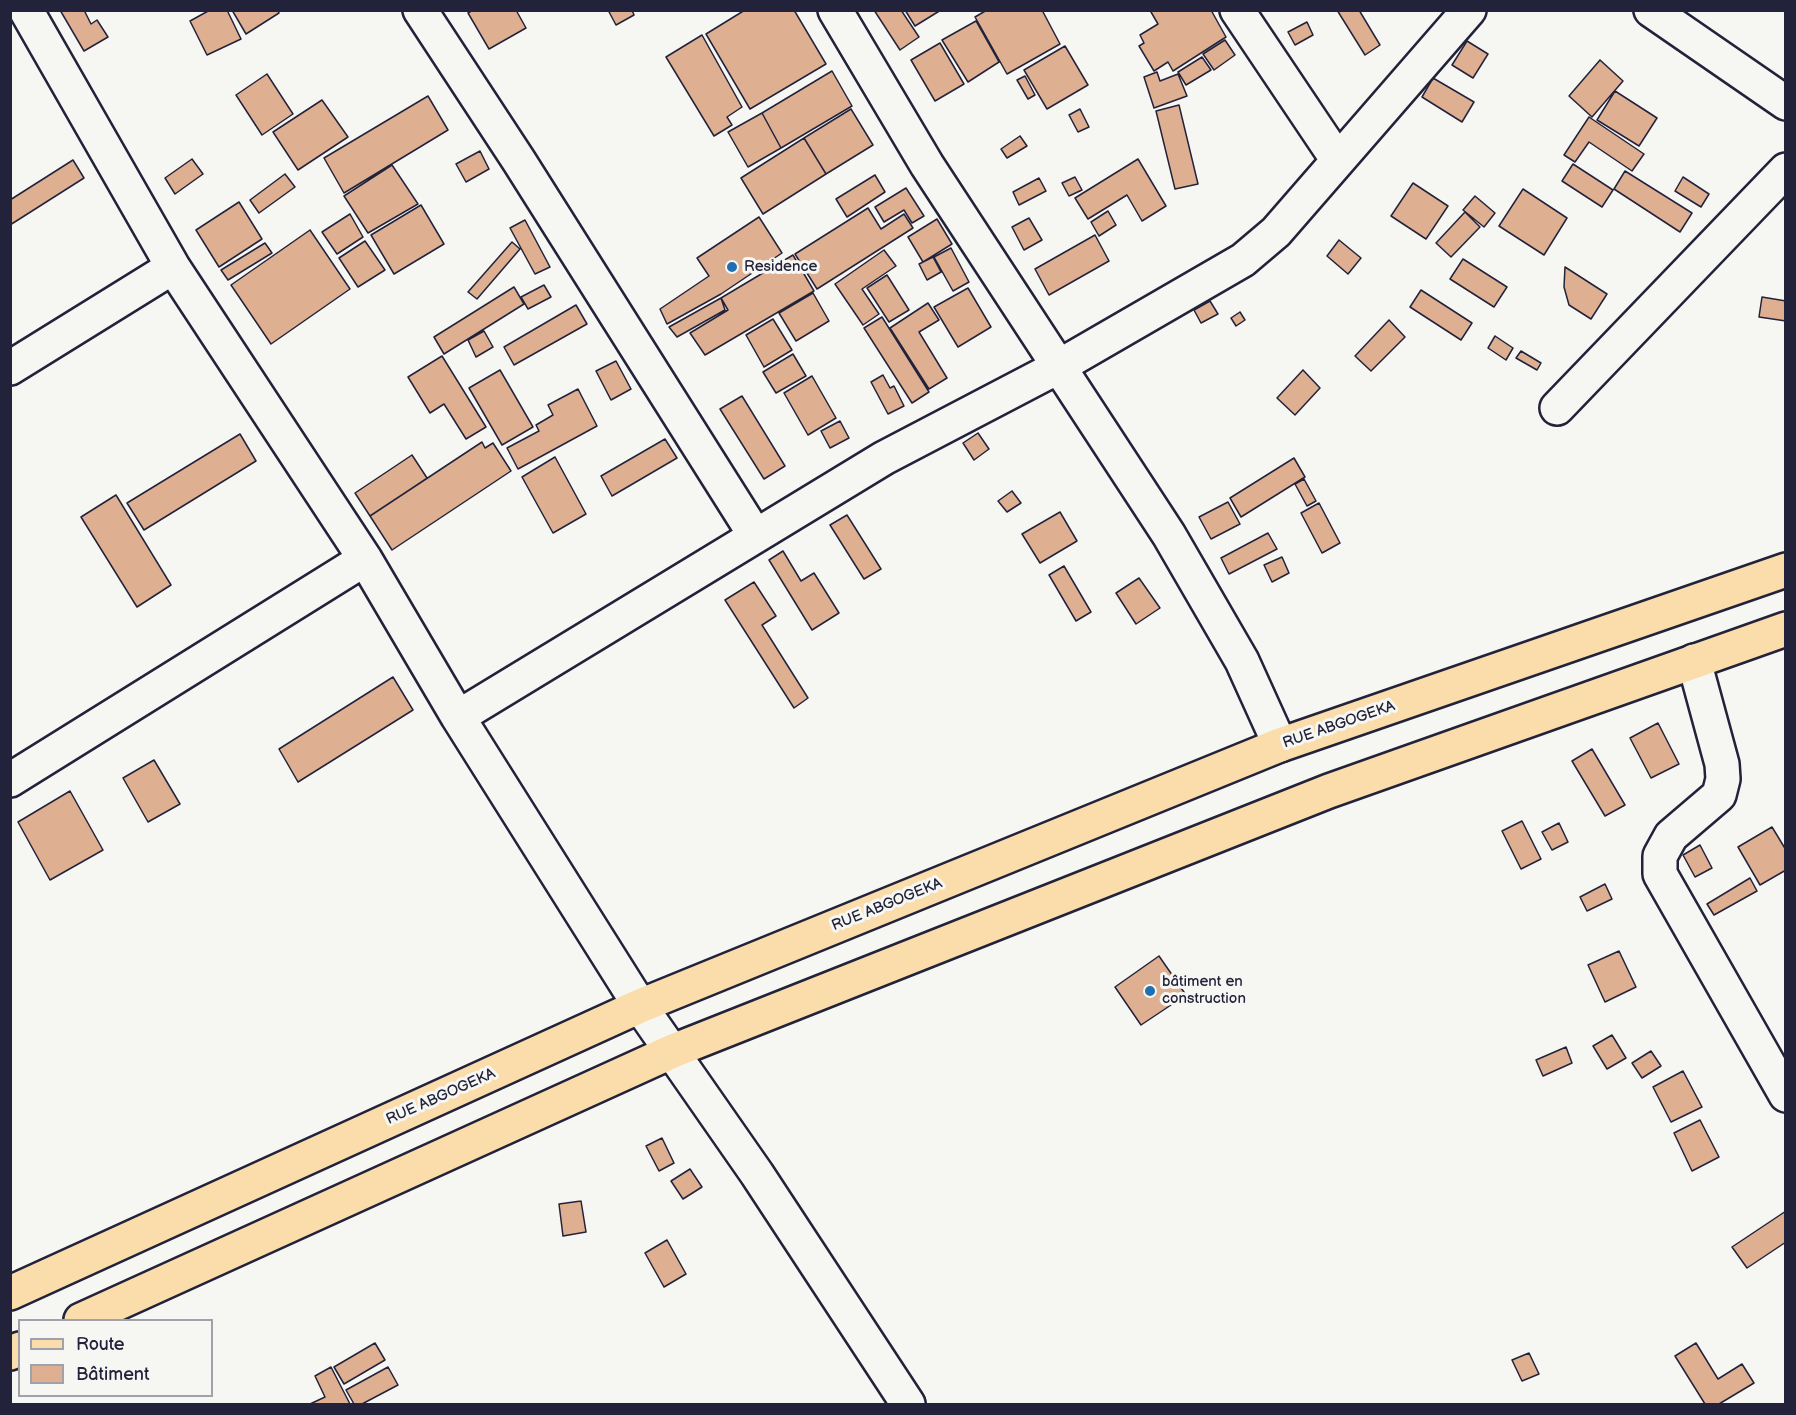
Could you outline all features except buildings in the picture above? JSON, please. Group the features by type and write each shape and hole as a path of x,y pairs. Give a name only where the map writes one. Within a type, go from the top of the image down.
{"main road":[{"name":"RUE ABGOGEKA","path":"10,1293 640,1006 1280,745 1785,570"},
{"path":"83,1319 673,1051 1329,791 1785,629"}],"street":[{"path":"26,10 173,267 365,559 458,717 640,1006 763,1183 908,1404"},
{"path":"420,10 519,160 755,535"},
{"path":"835,10 927,165 1169,535 1242,661 1280,745"},
{"path":"1237,10 1338,159"},
{"path":"458,717 884,458 1058,367 1243,260 1276,232 1469,10"},
{"path":"1651,10 1785,103"},
{"path":"1557,408 1785,170"},
{"path":"10,368 173,267"},
{"path":"10,780 365,559"},
{"path":"1694,661 1722,764 1723,779 1719,795 1671,836 1660,856 1660,874 1785,1095"}],"place":[{"name":"Residence","path":"732,267"},
{"name":"bâtiment en construction","path":"1150,991"}]}
